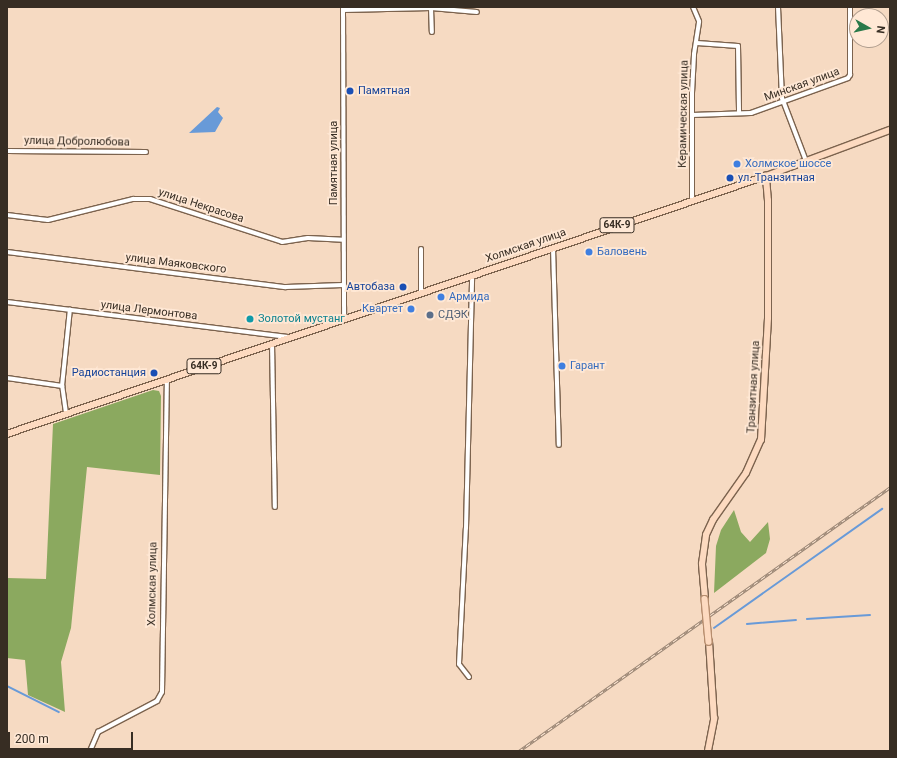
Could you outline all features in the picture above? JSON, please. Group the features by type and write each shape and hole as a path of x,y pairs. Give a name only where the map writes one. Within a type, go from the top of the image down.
{"main road":[{"name":"Холмская улица","path":"7,434 167,378 344,320 766,176 890,130"},
{"name":"Транзитная улица","path":"708,751 714,719 702,564 706,535 713,520 746,473 761,440 768,314 768,201 766,176"}],"street":[{"name":"Керамическая улица","path":"692,200 694,54 697,43 699,21 693,7"},
{"path":"778,7 784,102 806,161"},
{"name":"Минская улица","path":"692,115 751,113 784,102 850,76 850,7"},
{"path":"343,9 430,8 477,12"},
{"path":"430,8 432,32"},
{"name":"Памятная улица","path":"343,9 344,320"},
{"path":"697,43 738,46 739,113"},
{"name":"улица Добролюбова","path":"7,151 146,152"},
{"name":"улица Некрасова","path":"7,215 48,220 133,199 150,199 282,242 308,238 343,240"},
{"path":"553,248 560,445"},
{"path":"421,249 421,293"},
{"name":"улица Маяковского","path":"7,252 286,287 343,285"},
{"path":"469,677 459,664 466,528 472,276"},
{"name":"улица Лермонтова","path":"7,302 289,337"},
{"path":"66,413 62,386 70,310"},
{"path":"272,343 275,507"},
{"path":"7,378 62,386"},
{"name":"Холмская улица","path":"90,751 98,732 156,701 162,692 167,378"}],"green space":[{"path":"153,390 159,391 161,396 160,475 87,467 71,628 61,662 65,712 28,695 25,660 7,658 7,578 46,579 53,424"},
{"path":"734,510 741,532 750,542 768,522 770,539 766,553 714,593 716,546 721,530"}],"water":[{"path":"217,107 220,108 218,112 223,118 215,132 189,133"}],"waterway":[{"path":"714,628 882,509"},
{"path":"807,619 870,615"},
{"path":"747,624 796,620"},
{"path":"7,686 59,712"}],"railway":[{"path":"519,751 890,487"}],"place":[{"name":"Памятная","path":"350,91"},
{"name":"Холмское шоссе","path":"737,164"},
{"name":"ул. Транзитная","path":"730,178"},
{"name":"Баловень","path":"589,252"},
{"name":"Автобаза","path":"403,287"},
{"name":"Армида","path":"441,297"},
{"name":"Квартет","path":"411,309"},
{"name":"СДЭК","path":"430,315"},
{"name":"Золотой мустанг","path":"250,319"},
{"name":"Гарант","path":"562,366"},
{"name":"Радиостанция","path":"154,373"}]}
